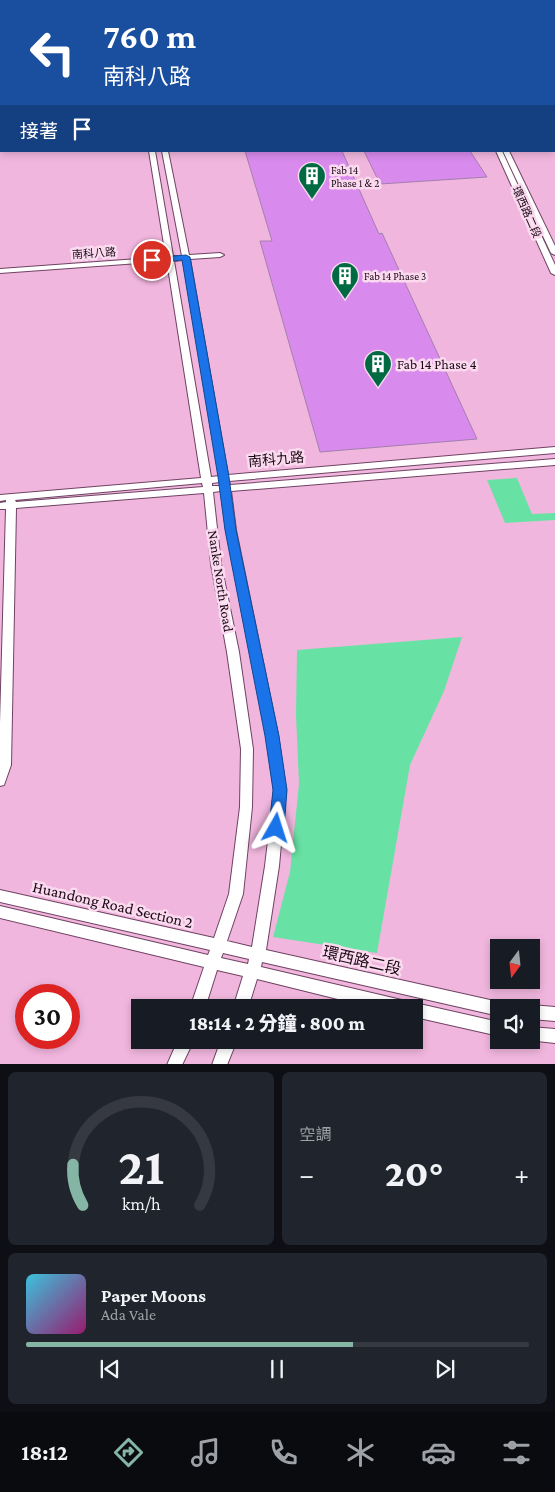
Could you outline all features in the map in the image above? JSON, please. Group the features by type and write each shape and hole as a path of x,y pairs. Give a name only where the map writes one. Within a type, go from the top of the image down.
{"street":[{"name":"Nanke North Road","path":"152,152 206,484 216,564 233,652 247,749 246,807 236,894 200,999"},
{"name":"Nanke North Road","path":"165,152 186,257 225,483 230,530 272,736 280,790 272,866 258,954 243,999"},
{"name":"環西路二段","path":"498,152 555,273"},
{"name":"環西路二段","path":"506,152 555,253"},
{"name":"南科八路","path":"0,271 220,255"},
{"name":"南科九路","path":"225,483 555,450"},
{"name":"南科九路","path":"5,502 206,484 555,462"},
{"path":"0,781 5,765 5,502"},
{"name":"Huandong Road Section 2","path":"0,896 218,946"},
{"path":"0,912 368,999"},
{"name":"環西路二段","path":"218,946 490,1007"},
{"path":"423,1012 490,1027"},
{"path":"540,1013 555,1014"},
{"path":"540,1035 555,1036"},
{"path":"174,1064 182,1049"},
{"path":"219,1064 225,1049"}],"shaded area":[{"path":"0,152 555,152 555,1064 0,1064"}],"green space":[{"path":"517,478 532,514 555,513 555,520 505,523 487,480"},
{"path":"462,637 444,691 410,765 377,953 273,937 290,872 299,784 296,715 297,650"}],"building":[{"path":"245,152 342,152 379,234 382,233 477,439 320,452 260,241 272,241"},
{"path":"364,152 471,152 487,177 380,184"}],"place":[{"name":"Fab 14 Phase 1 & 2","path":"312,200"},
{"name":"Fab 14 Phase 3","path":"345,300"},
{"name":"Fab 14 Phase 4","path":"378,388"}],"route":[{"path":"152,260 186,257 224,477 230,530 241,576 272,736 280,790 276,828"}]}
